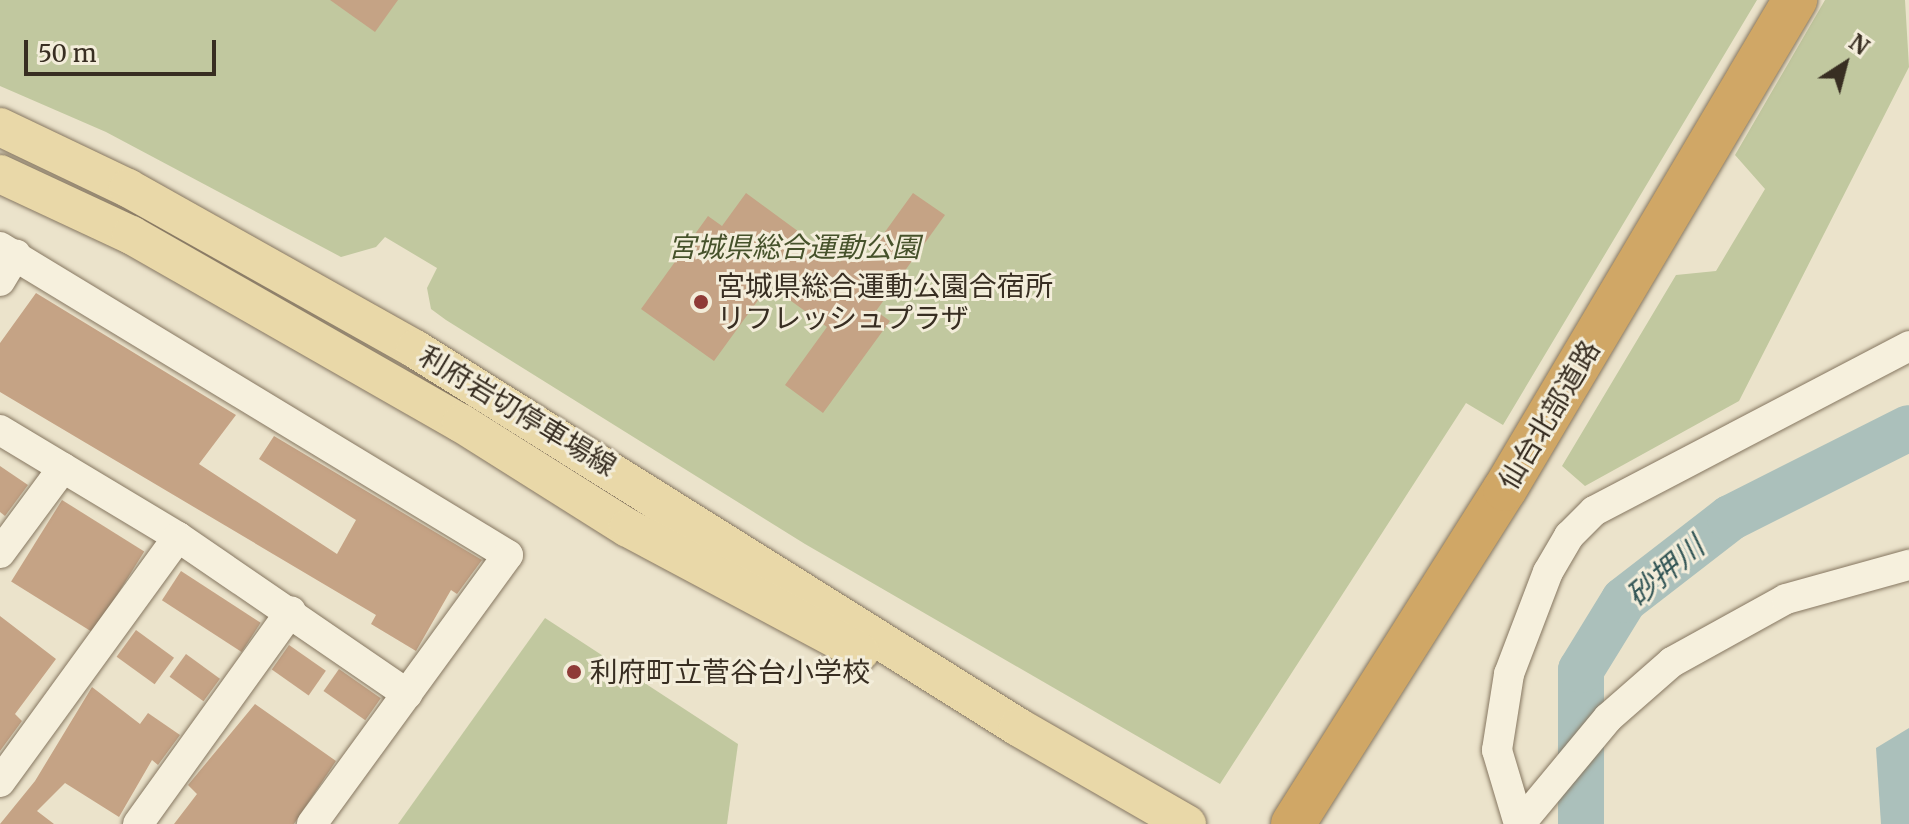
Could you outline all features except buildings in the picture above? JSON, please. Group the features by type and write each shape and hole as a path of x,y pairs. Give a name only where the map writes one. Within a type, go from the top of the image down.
{"highway":[{"name":"仙台北部道路","path":"1293,824 1606,322 1795,0"}],"main road":[{"name":"利府岩切停車場線","path":"0,127 128,188 415,349 1018,727 1181,820"},
{"name":"利府岩切停車場線","path":"0,174 131,235 461,423 642,535 927,688 1018,727"}],"street":[{"path":"0,281 8,250 508,555 312,824"},
{"path":"1909,346 1594,511 1569,536 1548,572 1509,674 1497,750 1525,817 1608,718 1672,662 1747,617 1828,583 1909,565"},
{"path":"0,430 178,537 291,611 407,694"},
{"path":"0,553 63,468"},
{"path":"0,782 178,537"},
{"path":"138,824 291,611"}],"green space":[{"name":"宮城県総合運動公園","path":"0,0 1757,0 1503,425 1466,403 1220,784 805,544 446,320 431,309 427,288 437,268 385,237 376,247 341,257 106,132 0,86"},
{"path":"1825,0 1905,0 1909,67 1739,401 1585,486 1562,466 1676,275 1716,271 1765,189 1735,155"},
{"path":"545,618 738,744 727,824 398,824"}],"water":[{"path":"1909,728 1909,824 1881,824 1876,748"}],"waterway":[{"name":"砂押川","path":"1581,824 1581,670 1624,600 1730,518 1909,428"}],"place":[{"name":"宮城県総合運動公園合宿所 リフレッシュプラザ","path":"701,302"},
{"name":"利府町立菅谷台小学校","path":"574,672"}]}
